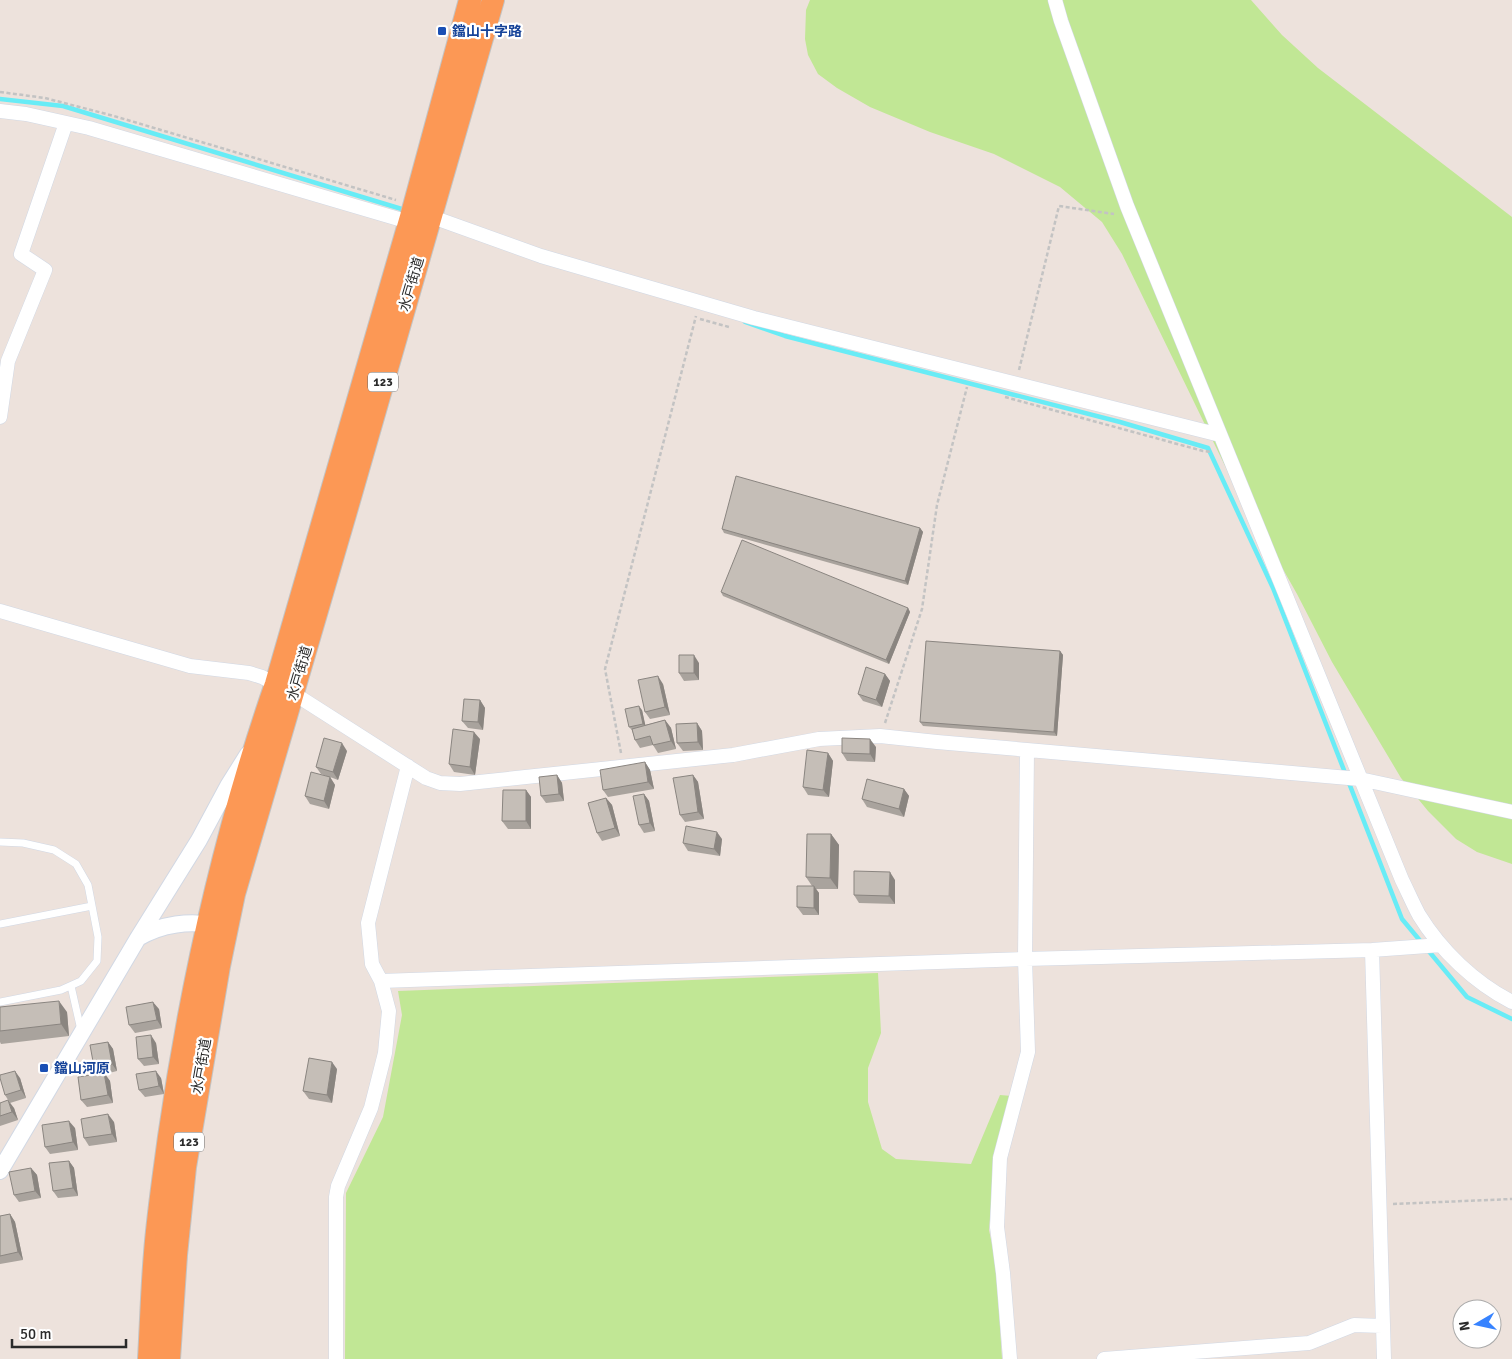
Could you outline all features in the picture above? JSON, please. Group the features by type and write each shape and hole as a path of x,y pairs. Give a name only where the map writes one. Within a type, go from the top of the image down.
{"highway":[{"name":"水戸街道","path":"169,1359 176,1255 185,1167 217,975 217,926 236,889 284,688 416,213 470,0"},
{"name":"水戸街道","path":"416,213 493,0"},
{"name":"水戸街道","path":"149,1359 155,1253 163,1180 184,1043 217,926 257,739 284,688"}],"street":[{"path":"1055,0 1131,216 1402,880 1420,916 1441,945 1468,973 1497,994 1512,1002"},
{"path":"0,111 26,114 88,128 416,213 541,256 764,320 1220,435"},
{"path":"0,417 8,361 45,270 21,254 66,123"},
{"path":"0,611 190,666 249,673 262,677 284,688 426,778 440,783 460,784 623,767 733,755 819,739 880,736 1360,779 1512,812"},
{"path":"0,1171 138,938 199,840 228,786 257,739"},
{"path":"1010,1359 1003,1272 997,1227 1000,1158 1028,1052 1025,959 1028,750"},
{"path":"336,1359 336,1197 338,1186 371,1108 385,1052 390,1011 381,981 372,964 368,922 408,766"},
{"path":"138,938 146,933 168,926 186,923 217,926"},
{"path":"381,981 1025,959 1372,950 1441,945"},
{"path":"1372,950 1384,1359"},
{"path":"1104,1359 1309,1343 1354,1325 1382,1326"}],"lane":[{"path":"0,842 22,842 54,850 76,864 88,885 98,937 96,961 80,981 61,990 0,1002"},
{"path":"0,924 92,906"},
{"path":"70,986 82,1033"}],"path":[{"path":"0,92 45,98 114,116 416,213"},
{"path":"1015,384 1059,206 1131,216"},
{"path":"623,767 605,669 700,302"},
{"path":"696,317 731,328"},
{"path":"880,736 922,609 936,505 967,387"},
{"path":"1001,396 1203,451 1228,454"},
{"path":"1379,1204 1512,1199"}],"green space":[{"path":"810,0 1251,0 1282,35 1318,68 1512,217 1512,864 1477,852 1456,839 1428,811 1401,778 1332,662 1297,594 1228,472 1122,254 1102,222 1060,187 994,154 930,132 870,107 837,88 818,74 808,55 805,39 806,10"},
{"path":"878,973 881,1033 868,1068 868,1102 882,1149 896,1159 971,1164 1000,1095 1012,1096 996,1153 989,1230 996,1263 1002,1359 345,1359 346,1193 383,1117 402,1015 398,991"}],"building":[{"path":"736,476 920,528 905,581 722,529"},
{"path":"742,540 908,608 886,660 721,592"},
{"path":"926,641 1060,651 1054,732 920,722"},
{"path":"679,655 694,655 694,673 679,673"},
{"path":"866,667 885,674 876,700 858,694"},
{"path":"658,676 665,707 645,712 638,680"},
{"path":"464,699 480,700 478,722 462,721"},
{"path":"639,706 643,724 629,727 625,709"},
{"path":"665,720 671,741 653,745 650,736 635,740 632,729"},
{"path":"697,723 698,742 677,743 676,724"},
{"path":"453,729 474,732 470,767 449,764"},
{"path":"324,738 342,743 333,772 316,767"},
{"path":"842,738 870,739 870,754 842,753"},
{"path":"807,750 828,753 823,790 803,787"},
{"path":"645,762 648,782 603,790 600,770"},
{"path":"311,772 330,777 324,801 305,796"},
{"path":"557,775 559,794 541,796 539,777"},
{"path":"693,775 698,812 680,815 673,778"},
{"path":"867,779 904,789 899,809 862,799"},
{"path":"503,790 526,790 526,821 502,821"},
{"path":"644,794 650,823 639,825 633,796"},
{"path":"606,798 615,828 597,833 588,803"},
{"path":"686,826 717,832 714,849 683,843"},
{"path":"807,834 831,834 830,878 806,877"},
{"path":"854,871 890,872 889,896 854,895"},
{"path":"797,886 814,886 814,908 797,907"},
{"path":"59,1001 61,1024 0,1031 0,1007"},
{"path":"153,1002 157,1020 129,1025 126,1007"},
{"path":"151,1035 153,1057 138,1059 136,1037"},
{"path":"108,1042 112,1064 94,1067 90,1045"},
{"path":"309,1058 332,1062 327,1095 303,1091"},
{"path":"15,1071 21,1090 5,1095 0,1075"},
{"path":"156,1071 159,1086 139,1090 136,1074"},
{"path":"104,1073 108,1095 81,1100 78,1077"},
{"path":"8,1100 12,1112 0,1116 0,1103"},
{"path":"108,1114 112,1134 84,1138 81,1119"},
{"path":"69,1121 73,1142 45,1147 42,1125"},
{"path":"69,1161 73,1188 53,1191 49,1163"},
{"path":"31,1168 35,1191 14,1195 9,1172"},
{"path":"10,1214 18,1252 0,1256 0,1216"}],"waterway":[{"path":"0,99 63,106 405,210"},
{"path":"745,322 785,336 1120,422 1208,448 1273,588 1402,919 1467,997 1512,1019"}],"place":[{"name":"鐺山十字路","path":"442,31"},
{"name":"鐺山河原","path":"44,1068"}]}
